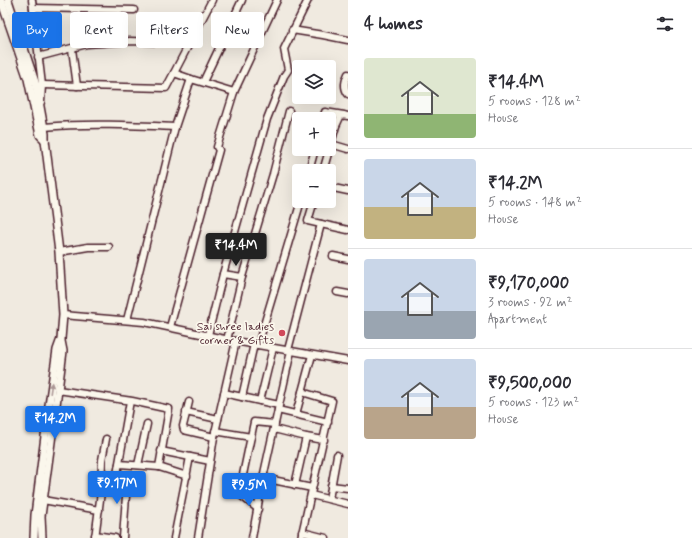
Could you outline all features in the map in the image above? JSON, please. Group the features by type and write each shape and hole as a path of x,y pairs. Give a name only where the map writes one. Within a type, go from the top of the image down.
{"street":[{"path":"1,0 9,13 36,85 41,109 59,252 63,315 61,338 57,350 49,405 35,515 34,538"},
{"path":"8,0 9,13 28,79 40,135 45,140"},
{"path":"32,0 42,85 41,109"},
{"path":"42,85 166,88 212,0"},
{"path":"203,82 242,0"},
{"path":"170,327 219,150 217,146 234,92 277,0"},
{"path":"208,336 267,119 284,76 288,70 284,49 308,0"},
{"path":"33,8 134,10"},
{"path":"292,30 348,40"},
{"path":"38,57 87,44 136,41"},
{"path":"72,49 77,86"},
{"path":"174,72 234,92"},
{"path":"348,74 345,84 345,89 348,94"},
{"path":"127,320 175,127 191,78"},
{"path":"226,340 242,277 289,111"},
{"path":"336,114 346,116"},
{"path":"336,126 341,115 346,116"},
{"path":"44,127 71,124 175,127"},
{"path":"336,145 348,149"},
{"path":"336,188 348,191"},
{"path":"242,397 256,345 298,208"},
{"path":"312,208 308,221 348,230"},
{"path":"252,538 289,351 321,224"},
{"path":"59,252 88,246 109,247"},
{"path":"333,256 348,259"},
{"path":"224,274 242,277"},
{"path":"337,292 348,294"},
{"path":"63,315 144,322 226,340 348,361"},
{"path":"42,538 41,516 63,351 61,338"},
{"path":"198,538 214,434 236,341"},
{"path":"260,401 273,348"},
{"path":"296,414 312,354"},
{"path":"58,390 130,401 168,409 159,467"},
{"path":"302,392 332,401 302,535 326,538"},
{"path":"224,393 260,401 296,414 328,422"},
{"path":"116,480 130,401"},
{"path":"189,402 183,426 184,430 251,437"},
{"path":"186,412 218,418"},
{"path":"258,509 239,494 254,422 274,426 306,437 324,440"},
{"path":"138,465 146,424"},
{"path":"295,485 306,437"},
{"path":"106,439 102,460 102,478 95,537 116,538"},
{"path":"161,451 210,461"},
{"path":"329,499 337,455"},
{"path":"174,538 190,457"},
{"path":"119,464 159,467 186,476"},
{"path":"102,478 128,482 123,538"},
{"path":"263,478 295,485 329,499 348,504"},
{"path":"331,486 348,488"},
{"path":"43,500 99,510"}],"place":[{"name":"Sai shree ladies corner & Gifts","path":"282,333"}]}
